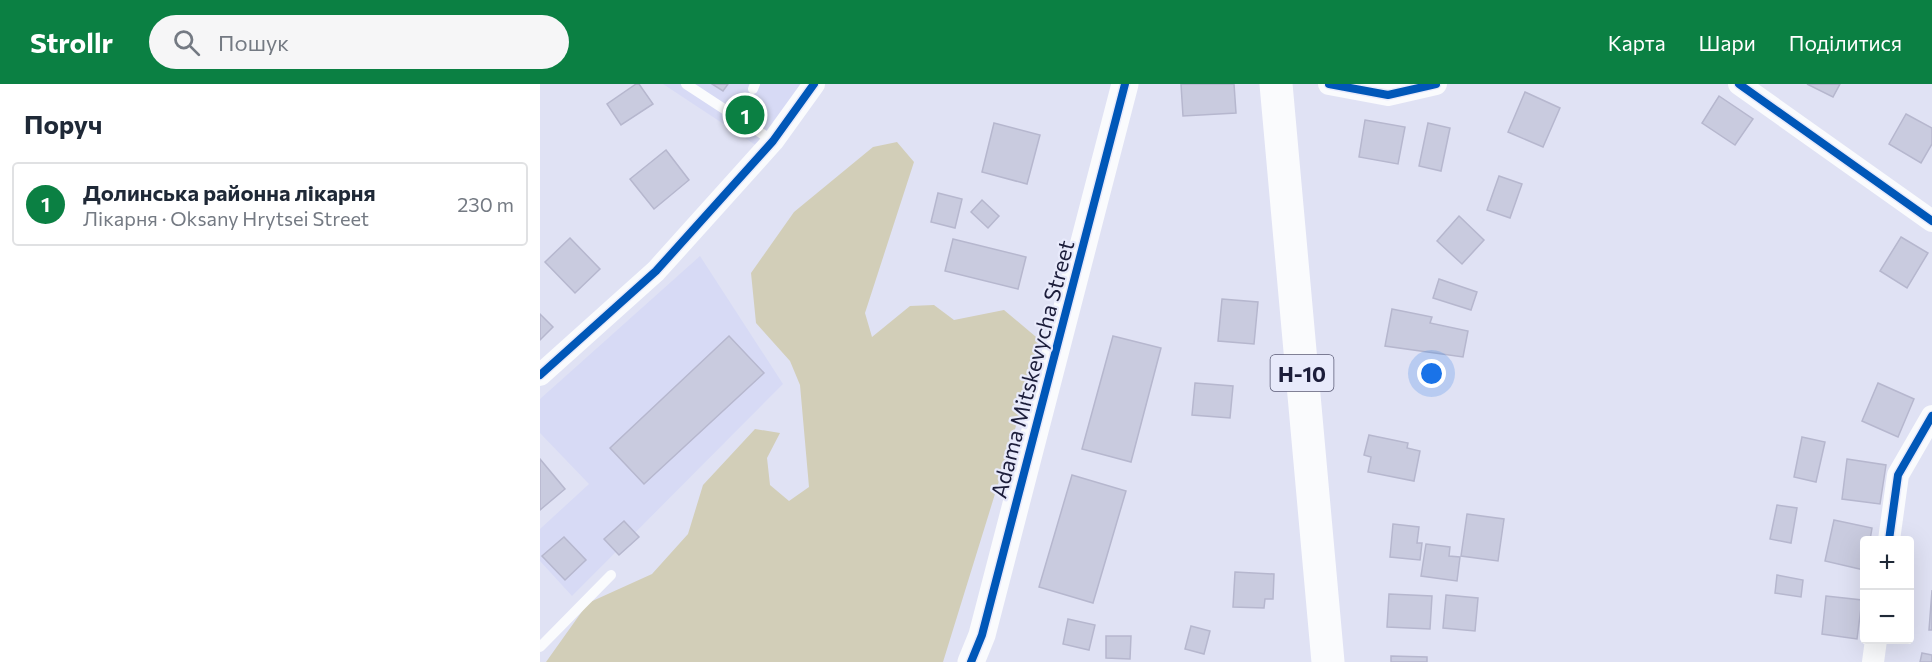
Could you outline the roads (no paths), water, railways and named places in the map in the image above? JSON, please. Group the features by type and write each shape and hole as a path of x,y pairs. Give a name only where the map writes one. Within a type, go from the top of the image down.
{"main road":[{"name":"Н-10","path":"1276,84 1328,662"}],"street":[{"path":"540,375 656,271 773,141 814,84"},
{"name":"Adama Mitskevycha Street","path":"971,662 982,635 1125,84"},
{"path":"1329,84 1388,95 1436,84"},
{"path":"1738,84 1932,221"},
{"path":"1890,536 1898,475 1932,416"},
{"path":"1874,662 1876,644"}],"lane":[{"path":"686,84 773,141"},
{"path":"540,646 611,575"}],"place":[{"name":"Долинська районна лікарня","path":"745,115"}]}
